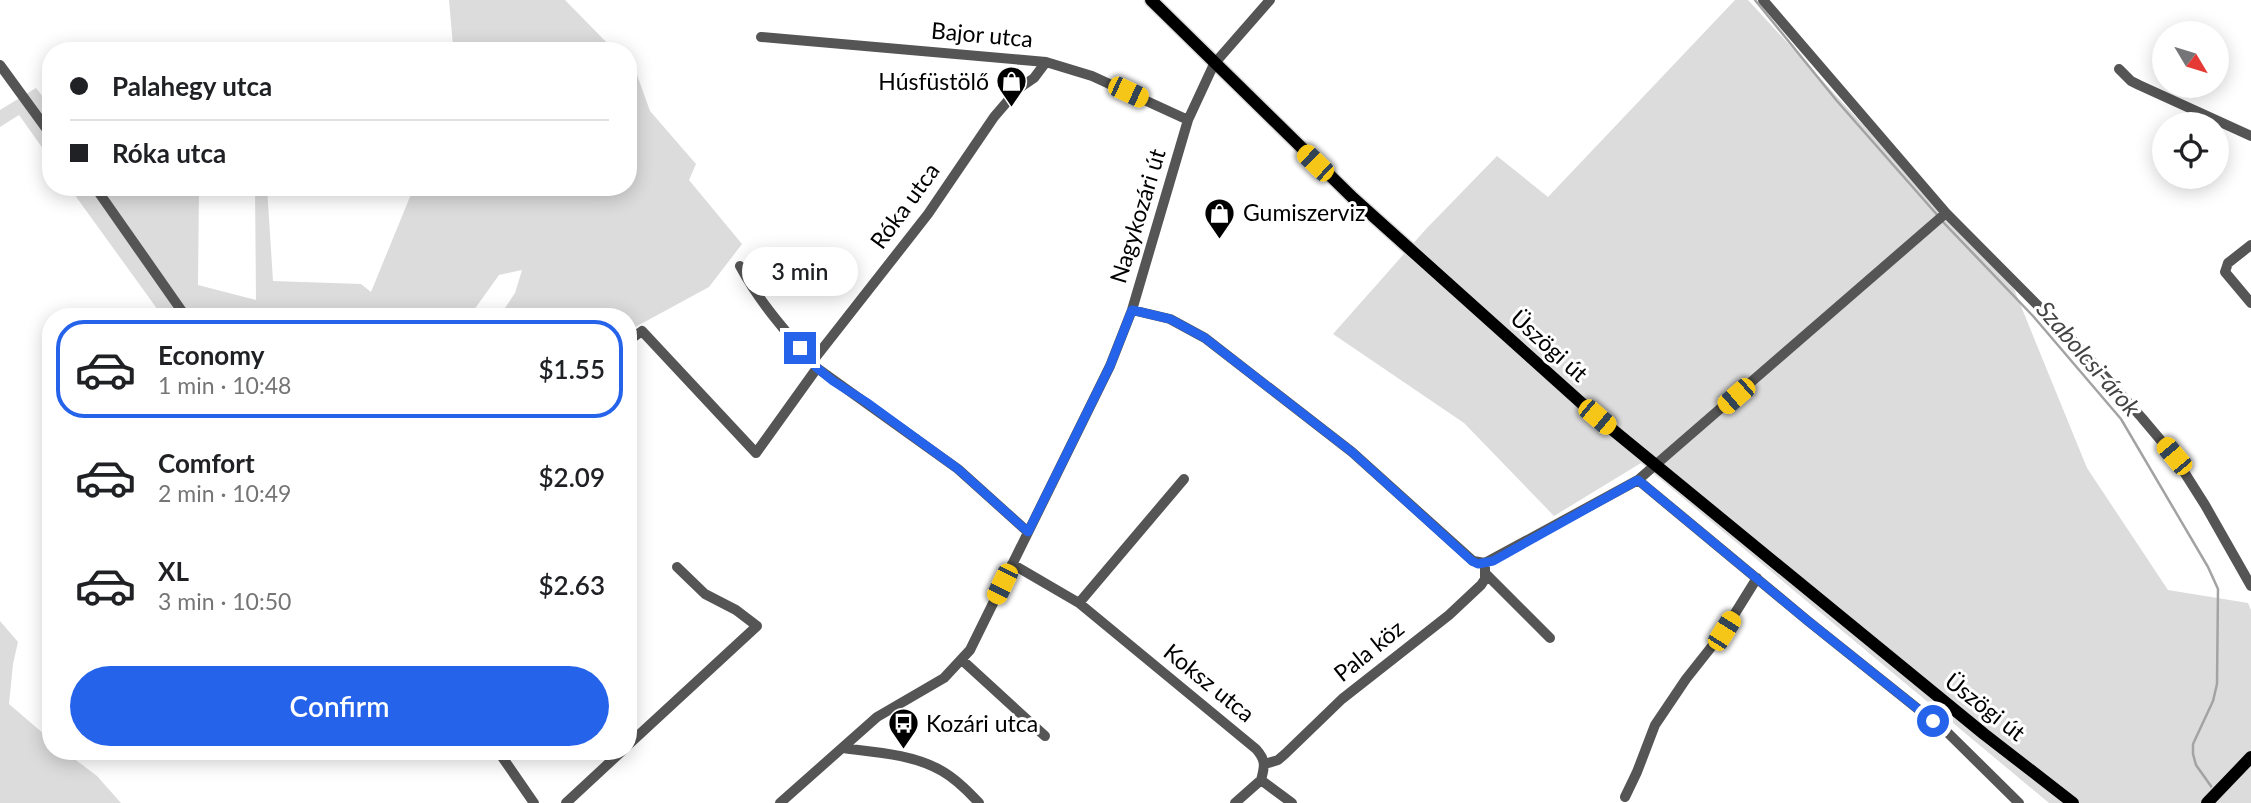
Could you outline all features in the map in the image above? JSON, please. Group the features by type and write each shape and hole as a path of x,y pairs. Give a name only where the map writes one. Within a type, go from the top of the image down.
{"main road":[{"name":"Üszögi út","path":"1151,0 1353,198 1587,408 1973,726 2073,803"},
{"path":"2213,797 2251,757"}],"street":[{"name":"Nagykozári út","path":"780,803 877,717 944,678 970,650 1110,366 1132,310 1188,120 1214,64 1270,0"},
{"path":"1763,0 1942,217 2078,345 2174,456 2251,586"},
{"name":"Bajor utca","path":"761,37 1046,62 1092,76 1188,120"},
{"name":"Róka utca","path":"637,335 642,331 756,453 815,365 928,214 994,117 1018,89 1034,78 1046,62"},
{"path":"0,65 42,123"},
{"path":"2119,69 2131,81 2251,136"},
{"path":"101,196 180,308"},
{"path":"1485,568 1638,480 1942,217"},
{"path":"2251,245 2228,263 2225,272 2251,303"},
{"path":"740,266 772,314 815,365 958,469 1028,532"},
{"path":"1132,310 1170,319 1205,338 1352,452 1472,561 1485,568 1550,638"},
{"path":"1079,603 1184,479"},
{"path":"1638,480 1948,733 2019,803"},
{"name":"Koksz utca","path":"1012,564 1079,603 1256,749 1265,764"},
{"path":"637,737 757,626 736,610 705,594 677,567"},
{"name":"Pala köz","path":"1265,764 1278,760 1342,699 1449,615 1481,585 1485,579 1485,568"},
{"path":"1625,797 1655,725 1686,679 1724,631 1757,579"},
{"path":"962,660 1045,736"},
{"path":"842,748 876,752 930,765 958,782 979,803"},
{"path":"504,760 534,803"},
{"path":"566,803 612,760"},
{"path":"1235,803 1261,779 1265,764"},
{"path":"1261,779 1292,803"}],"shaded area":[{"path":"449,0 565,0 606,42 453,42"},
{"path":"1735,0 1748,0 2014,289 2087,468 2168,590 2248,603 2251,610 2251,803 2049,803 1641,463 1554,516 1464,423 1333,334 1426,229 1497,156 1548,197"},
{"path":"637,75 650,111 696,164 689,180 742,244 709,287 637,326 637,308 505,308 515,293 522,270 499,275 475,308 156,308 76,196 199,196 198,285 256,300 255,196 268,196 273,281 361,284 371,292 410,196 637,196"},
{"path":"36,88 42,96 42,147 19,115 0,127 0,110"},
{"path":"0,621 18,642 9,704 42,732 42,760 76,760 97,776 121,803 0,803"}],"waterway":[{"name":"Szabolcsi-árok","path":"1755,0 1837,101 1939,217"},
{"name":"Szabolcsi-árok","path":"1943,222 2033,316 2121,419 2208,567 2218,589 2217,684 2213,701 2193,744 2193,754 2196,765 2213,789"}],"place":[{"name":"Húsfüstölő","path":"1012,109"},
{"name":"Gumiszerviz","path":"1220,240"},
{"name":"Kozári utca","path":"903,751"}],"route":[{"path":"800,348 817,368 833,381 958,469 1028,532 1110,366 1132,310 1170,319 1205,338 1352,452 1478,564 1493,561 1638,480 1933,721"}]}
